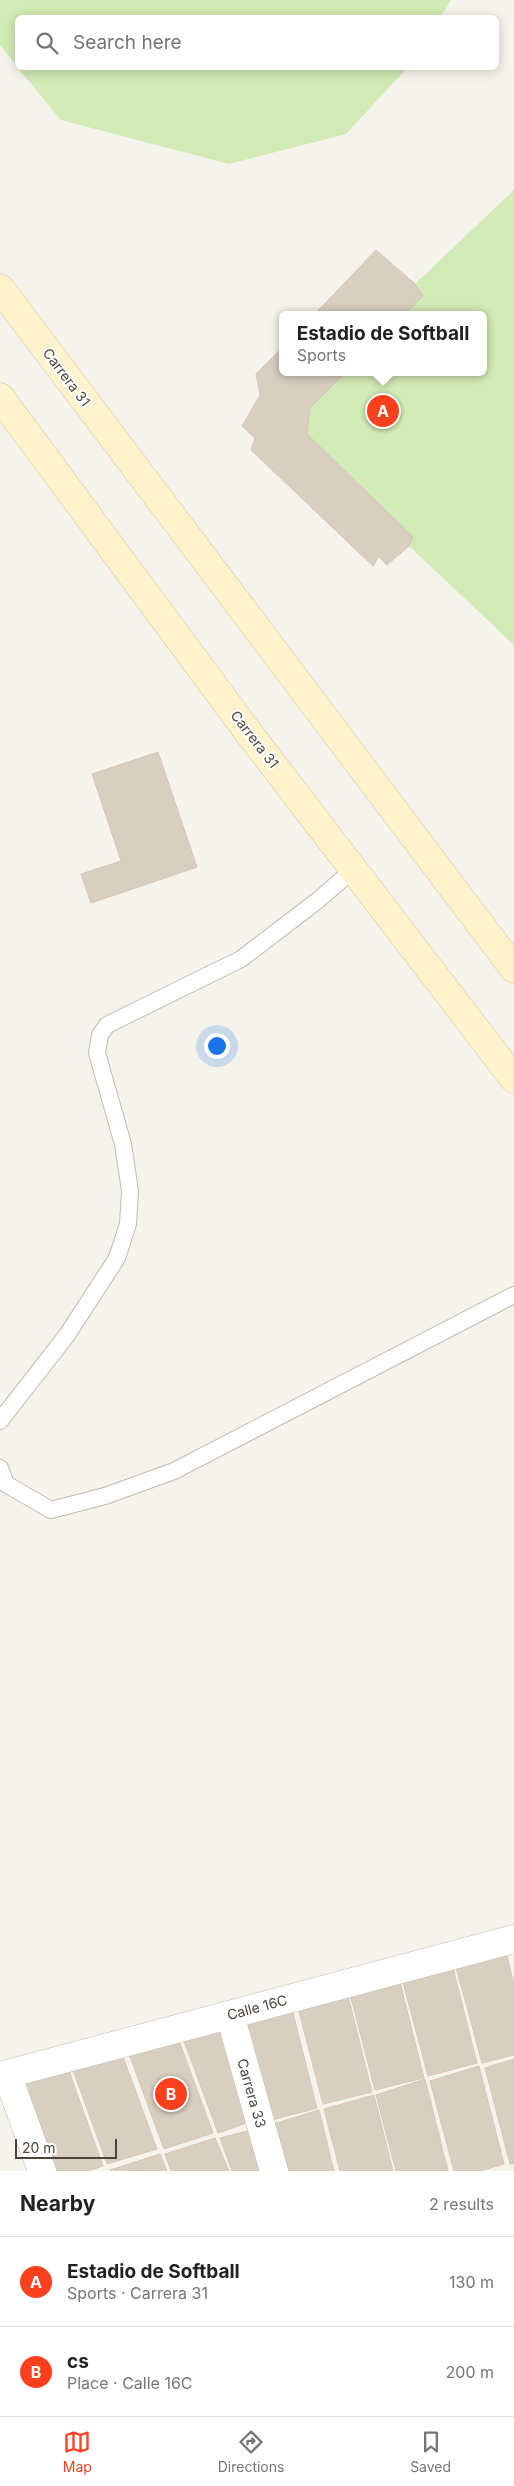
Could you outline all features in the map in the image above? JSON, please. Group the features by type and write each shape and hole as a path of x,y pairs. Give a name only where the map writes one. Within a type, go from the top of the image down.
{"main road":[{"name":"Carrera 31","path":"0,288 514,969"},
{"name":"Carrera 31","path":"0,397 242,724 514,1079"}],"street":[{"name":"Calle 16C","path":"3,2075 514,1940"},
{"name":"Carrera 33","path":"230,2015 274,2171"},
{"path":"3,2075 42,2171"}],"lane":[{"path":"0,1421 72,1328 117,1258 128,1224 130,1191 124,1154 97,1052 100,1035 107,1025 241,959 317,901 354,869"},
{"path":"0,1468 6,1484 51,1510 105,1496 174,1471 514,1295"}],"green space":[{"path":"0,0 451,0 442,15 15,15 15,64 0,45"},
{"path":"20,70 405,70 346,134 229,164 61,120"},
{"path":"514,190 514,645 409,546 387,565 255,438 260,395 256,374 279,351 279,376 487,376 487,311 318,311 376,250 415,284"}],"building":[{"path":"376,250 415,284 423,296 408,311 318,311"},
{"path":"279,351 279,376 342,376 310,408 307,434 413,537 409,546 387,565 379,556 373,566 251,450 255,438 242,426 260,395 256,374"},
{"path":"158,752 197,867 91,903 81,874 121,861 92,774"},
{"path":"506,1952 514,1984 514,2055 482,2063 456,1967"},
{"path":"452,1964 477,2063 428,2076 402,1979"},
{"path":"399,1978 424,2078 375,2090 350,1994"},
{"path":"347,1992 372,2092 323,2104 298,2008"},
{"path":"292,2009 317,2108 268,2121 242,2024"},
{"path":"227,2025 255,2120 218,2133 183,2038"},
{"path":"178,2038 213,2133 164,2149 129,2054"},
{"path":"122,2054 157,2149 107,2164 73,2070"},
{"path":"514,2059 514,2164 510,2164 485,2068"},
{"path":"479,2066 504,2164 480,2171 454,2171 430,2081"},
{"path":"69,2071 103,2166 88,2171 50,2171 19,2087"},
{"path":"425,2079 448,2171 396,2171 376,2095"},
{"path":"374,2095 393,2171 340,2171 324,2109"},
{"path":"319,2110 334,2171 282,2171 270,2125"},
{"path":"255,2129 268,2171 232,2171 220,2138"},
{"path":"215,2138 229,2171 171,2171 165,2154"},
{"path":"160,2154 167,2171 110,2170"}],"place":[{"name":"Estadio de Softball","path":"383,411"},
{"name":"cs","path":"171,2094"}]}
